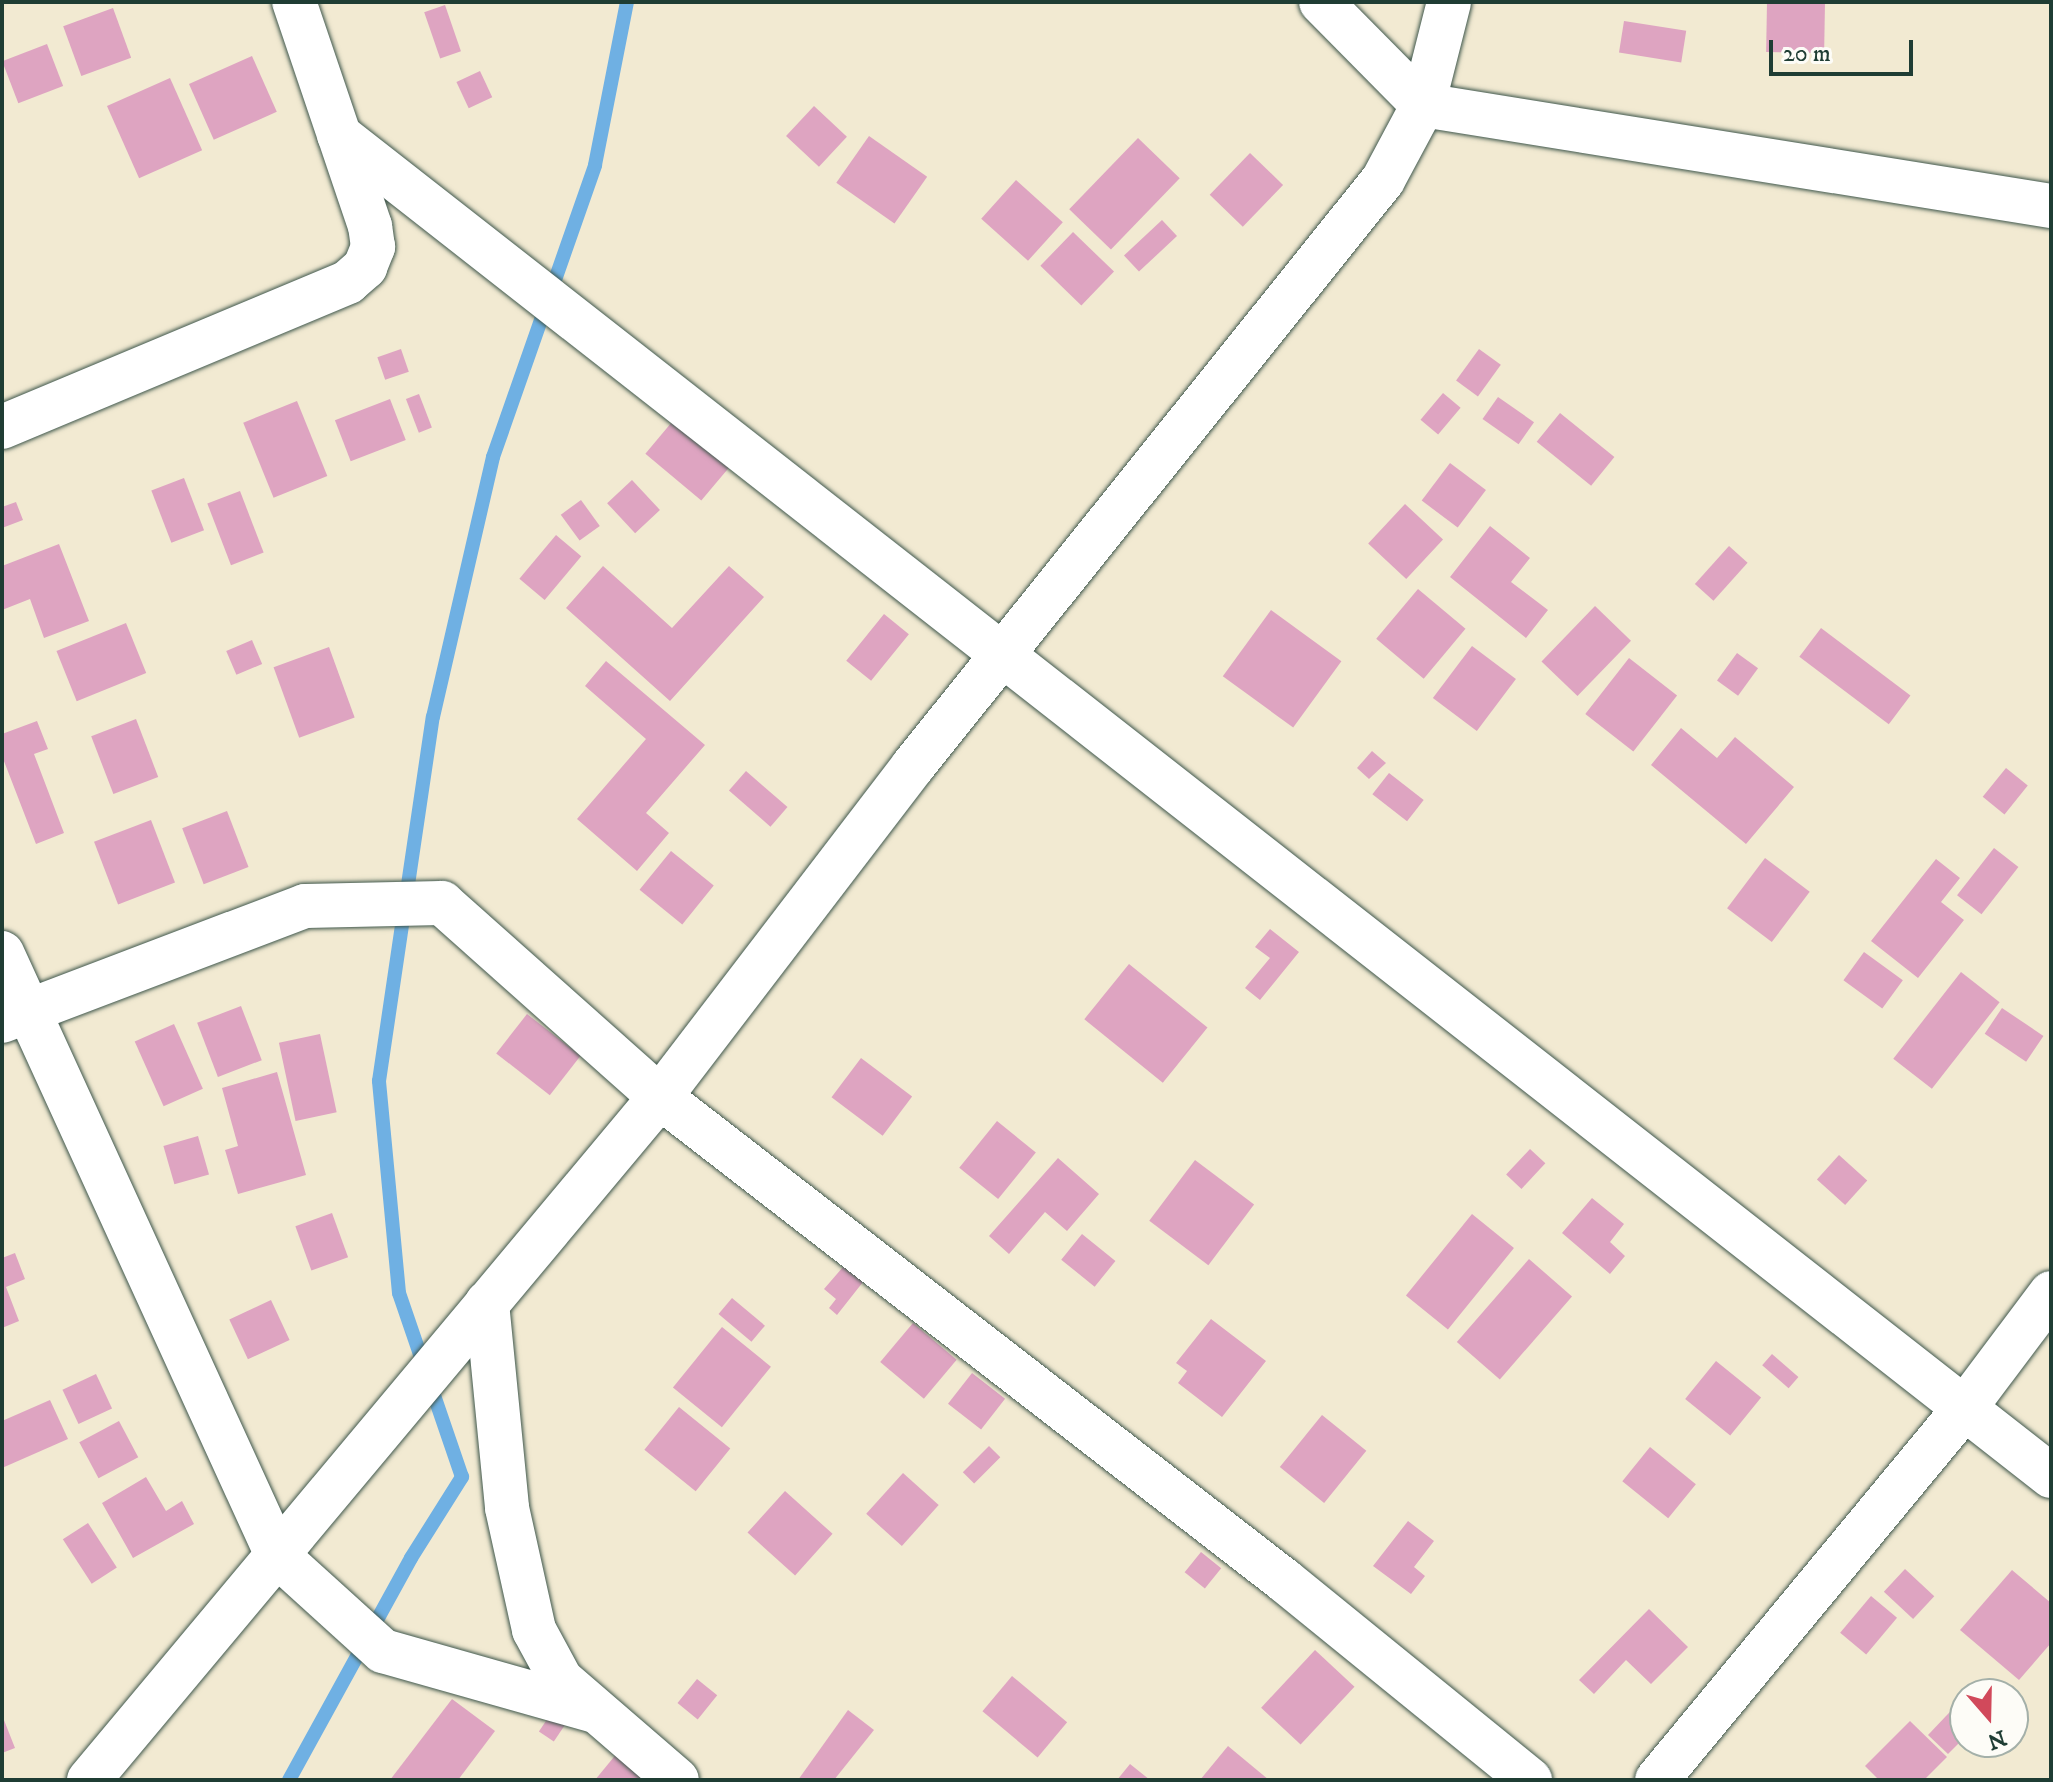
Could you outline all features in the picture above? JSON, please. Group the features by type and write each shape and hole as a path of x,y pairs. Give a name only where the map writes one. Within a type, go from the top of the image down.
{"street":[{"path":"2,427 348,282 365,267 373,247 294,2"},
{"path":"1321,2 1423,105 2051,206"},
{"path":"89,1780 660,1097 913,766 1005,657 1383,180 1423,105 1449,2"},
{"path":"339,135 2051,1476"},
{"path":"14,1016 305,906 442,903 660,1097 1285,1581 1530,1780"},
{"path":"2,953 14,1016 277,1555 383,1651 592,1710"},
{"path":"1657,1780 1964,1409 2051,1293"},
{"path":"487,1303 507,1508 534,1630 561,1680 592,1710 677,1780"}],"building":[{"path":"1767,2 1825,3 1824,53 1766,52"},
{"path":"445,5 461,51 440,58 424,12"},
{"path":"113,8 131,58 81,76 63,26"},
{"path":"1624,21 1686,31 1681,62 1619,53"},
{"path":"47,44 63,86 18,103 2,61"},
{"path":"252,56 277,112 214,140 189,84"},
{"path":"480,71 492,97 469,108 456,82"},
{"path":"170,78 202,150 139,178 107,106"},
{"path":"814,106 847,137 819,167 786,136"},
{"path":"869,136 927,177 894,223 836,183"},
{"path":"1138,138 1180,178 1111,250 1069,209"},
{"path":"1250,153 1283,185 1243,227 1210,195"},
{"path":"1016,180 1063,222 1028,261 981,219"},
{"path":"1162,220 1177,236 1139,272 1124,255"},
{"path":"1073,232 1114,272 1081,305 1040,266"},
{"path":"401,349 409,372 385,380 377,357"},
{"path":"1479,349 1501,365 1478,396 1456,381"},
{"path":"1443,393 1461,408 1438,435 1421,420"},
{"path":"419,394 432,428 419,433 406,399"},
{"path":"1498,397 1534,422 1519,444 1483,419"},
{"path":"390,399 406,440 351,461 335,420"},
{"path":"297,401 327,476 274,498 243,423"},
{"path":"682,410 738,457 701,501 645,454"},
{"path":"1560,413 1614,457 1591,486 1537,442"},
{"path":"1450,463 1486,490 1458,528 1422,501"},
{"path":"184,478 204,530 171,543 151,491"},
{"path":"632,480 660,510 635,533 607,503"},
{"path":"240,491 264,553 231,565 207,504"},
{"path":"581,500 600,526 580,541 561,515"},
{"path":"16,502 23,520 2,528 2,507"},
{"path":"1405,504 1443,539 1406,579 1368,543"},
{"path":"1490,526 1530,558 1511,582 1548,610 1526,638 1450,577"},
{"path":"556,535 581,556 545,600 519,579"},
{"path":"59,544 89,621 44,638 30,599 2,610 2,566"},
{"path":"1729,546 1748,563 1713,601 1695,584"},
{"path":"603,566 672,628 729,566 764,597 670,701 566,608"},
{"path":"1418,589 1465,629 1424,679 1376,639"},
{"path":"1595,606 1631,641 1577,696 1542,661"},
{"path":"1271,610 1341,661 1293,727 1223,676"},
{"path":"884,614 909,634 871,681 846,661"},
{"path":"126,623 146,673 77,701 56,651"},
{"path":"1821,628 1910,695 1889,724 1799,657"},
{"path":"252,640 262,664 236,675 226,651"},
{"path":"1472,646 1516,679 1477,731 1433,698"},
{"path":"329,647 355,717 299,738 274,667"},
{"path":"1737,653 1758,668 1738,696 1717,681"},
{"path":"1629,658 1677,696 1633,752 1585,714"},
{"path":"606,661 705,745 646,813 669,833 637,871 577,819 646,739 585,686"},
{"path":"136,719 158,777 113,794 91,736"},
{"path":"37,721 48,749 34,754 64,833 36,844 2,756 2,734"},
{"path":"1681,728 1717,758 1735,737 1794,787 1746,844 1651,765"},
{"path":"1372,751 1386,763 1369,779 1357,768"},
{"path":"2006,768 2028,786 2004,814 1983,797"},
{"path":"746,771 788,807 770,827 729,791"},
{"path":"1389,773 1424,800 1407,821 1372,794"},
{"path":"227,811 249,867 204,884 182,828"},
{"path":"151,820 175,883 118,904 94,842"},
{"path":"1994,848 2018,867 1981,914 1957,895"},
{"path":"671,851 714,886 682,924 640,890"},
{"path":"1765,858 1810,892 1772,942 1727,908"},
{"path":"1936,859 1960,878 1941,902 1964,920 1918,978 1871,941"},
{"path":"1270,929 1299,952 1260,1000 1245,988 1270,958 1255,947"},
{"path":"1864,952 1903,980 1882,1009 1843,980"},
{"path":"1129,964 1207,1028 1163,1083 1084,1019"},
{"path":"1961,972 2000,1002 1932,1089 1893,1059"},
{"path":"241,1006 262,1060 218,1077 197,1023"},
{"path":"2002,1008 2043,1036 2026,1062 1985,1034"},
{"path":"527,1014 581,1056 550,1095 496,1053"},
{"path":"174,1024 203,1089 164,1106 135,1041"},
{"path":"320,1034 337,1112 296,1121 279,1043"},
{"path":"861,1058 912,1097 883,1136 832,1097"},
{"path":"277,1072 306,1175 238,1194 225,1150 238,1146 222,1088"},
{"path":"997,1121 1036,1152 998,1199 959,1168"},
{"path":"198,1136 209,1174 174,1184 163,1146"},
{"path":"1530,1149 1545,1163 1521,1189 1506,1175"},
{"path":"1839,1155 1867,1180 1845,1205 1817,1180"},
{"path":"1058,1158 1099,1194 1067,1231 1045,1212 1009,1254 989,1236"},
{"path":"1195,1160 1254,1205 1208,1265 1149,1221"},
{"path":"1592,1198 1624,1224 1610,1242 1625,1256 1610,1274 1562,1233"},
{"path":"332,1213 348,1257 311,1271 295,1226"},
{"path":"1472,1214 1514,1248 1448,1330 1406,1296"},
{"path":"1082,1234 1115,1261 1095,1287 1061,1260"},
{"path":"15,1253 25,1279 6,1287 19,1321 2,1328 2,1258"},
{"path":"1529,1259 1572,1296 1500,1379 1457,1342"},
{"path":"843,1267 863,1282 837,1315 829,1308 836,1299 824,1289"},
{"path":"732,1298 765,1326 751,1342 719,1314"},
{"path":"271,1300 290,1340 248,1359 229,1319"},
{"path":"1211,1319 1266,1361 1222,1417 1178,1383 1187,1371 1176,1363"},
{"path":"913,1323 957,1360 924,1399 880,1362"},
{"path":"722,1327 771,1367 722,1427 673,1388"},
{"path":"1772,1354 1798,1377 1789,1388 1762,1365"},
{"path":"1716,1361 1761,1398 1730,1436 1685,1399"},
{"path":"972,1373 1005,1399 981,1430 948,1404"},
{"path":"96,1374 112,1408 79,1424 62,1390"},
{"path":"50,1400 68,1439 2,1468 2,1421"},
{"path":"679,1407 730,1449 696,1491 644,1450"},
{"path":"1322,1415 1366,1451 1324,1503 1280,1467"},
{"path":"119,1421 138,1457 99,1478 79,1442"},
{"path":"989,1446 1000,1457 974,1483 963,1472"},
{"path":"1650,1447 1696,1484 1668,1518 1622,1481"},
{"path":"903,1473 939,1505 902,1546 866,1514"},
{"path":"146,1477 166,1511 182,1501 194,1524 133,1558 102,1503"},
{"path":"785,1491 833,1534 795,1575 748,1533"},
{"path":"1408,1521 1434,1541 1414,1567 1425,1576 1411,1594 1373,1566"},
{"path":"88,1523 117,1567 92,1584 63,1539"},
{"path":"1201,1552 1221,1568 1205,1589 1185,1572"},
{"path":"1905,1569 1934,1596 1913,1619 1884,1592"},
{"path":"2012,1570 2051,1603 2051,1643 2021,1678 2017,1678 1960,1630"},
{"path":"1871,1596 1897,1618 1866,1655 1840,1633"},
{"path":"1649,1609 1688,1647 1651,1684 1626,1660 1594,1694 1579,1680"},
{"path":"1315,1650 1354,1687 1301,1745 1261,1708"},
{"path":"1012,1676 1067,1722 1038,1758 982,1711"},
{"path":"697,1679 717,1695 698,1719 677,1703"},
{"path":"452,1699 495,1731 458,1780 390,1780"},
{"path":"554,1709 569,1719 554,1741 539,1731"},
{"path":"848,1710 874,1730 834,1780 798,1780"},
{"path":"1949,1713 1949,1753 1928,1735"},
{"path":"2,1715 15,1748 2,1753"},
{"path":"1910,1721 1947,1757 1924,1780 1879,1780 1865,1766"},
{"path":"1228,1746 1269,1780 1200,1780"},
{"path":"618,1752 645,1774 640,1780 595,1780"},
{"path":"1130,1764 1150,1780 1117,1780"}],"waterway":[{"path":"289,1780 411,1558 462,1477 399,1293 379,1081 433,717 493,457 595,165 627,2"}]}
